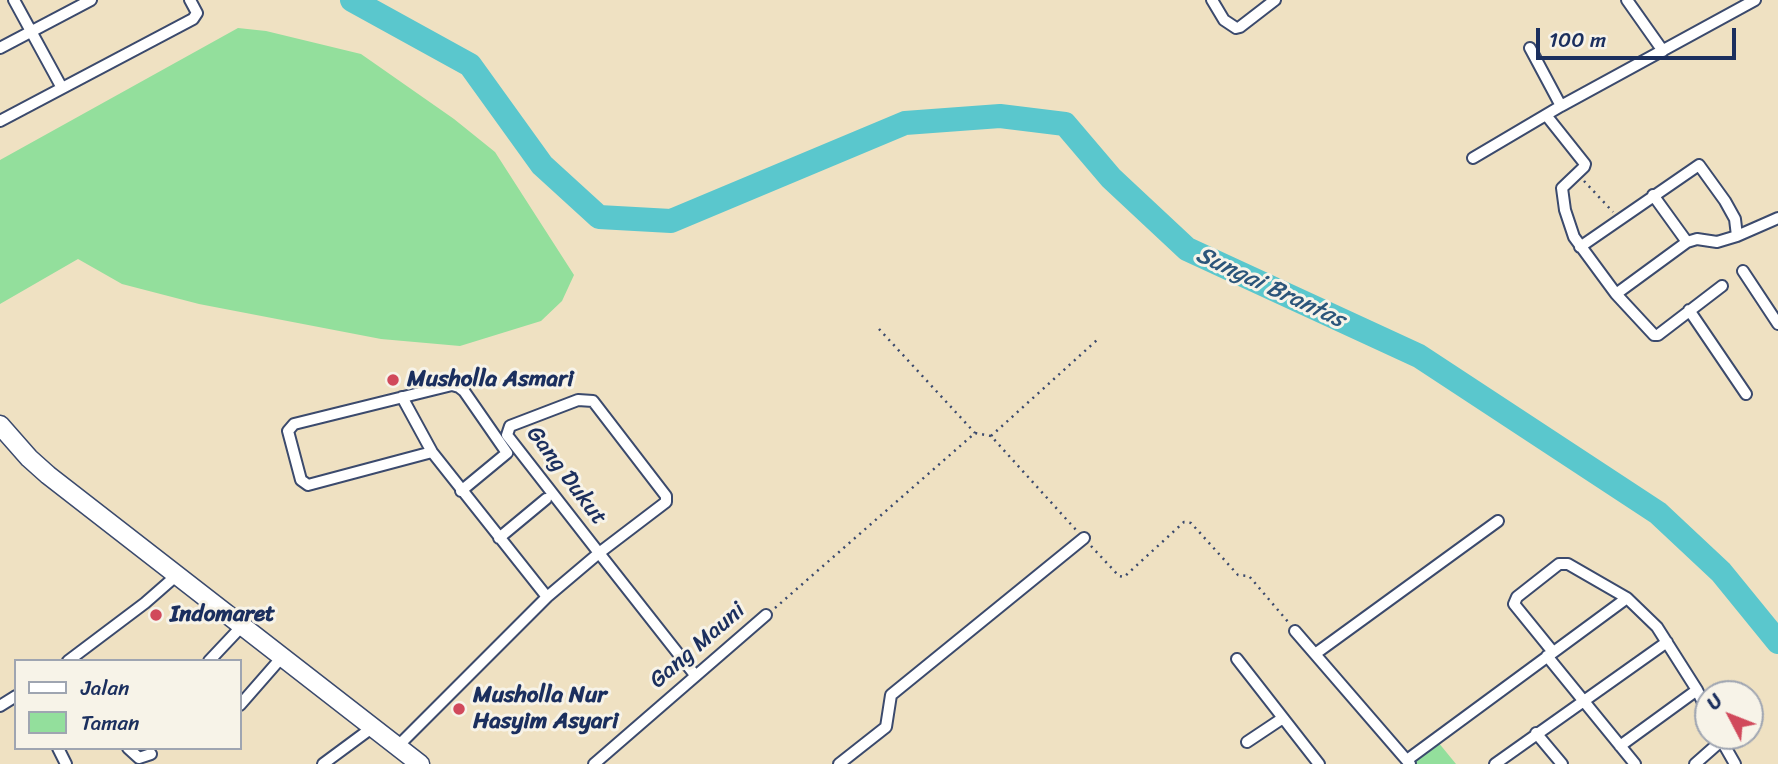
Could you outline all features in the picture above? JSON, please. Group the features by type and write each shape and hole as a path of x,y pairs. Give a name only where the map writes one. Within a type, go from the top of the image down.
{"main road":[{"path":"0,425 48,475 420,764"}],"street":[{"path":"14,0 62,88"},
{"path":"0,48 91,0"},
{"path":"0,121 193,19 197,13 190,0"},
{"path":"1212,0 1224,20 1236,28 1275,0"},
{"path":"1627,0 1663,51"},
{"path":"1473,158 1561,106 1755,0"},
{"path":"1530,48 1561,106"},
{"path":"1546,115 1585,164 1562,188 1570,225 1580,247 1645,328 1658,335 1722,286"},
{"path":"1580,247 1699,165 1726,201 1735,219 1737,236"},
{"path":"1653,195 1687,242"},
{"path":"1616,293 1687,242 1697,239 1717,242 1778,218"},
{"path":"1743,271 1778,324"},
{"path":"1689,310 1746,394"},
{"path":"432,452 308,485 301,480 288,431 294,424 452,385 459,387 505,448 506,456 461,491"},
{"path":"402,397 432,452 547,597"},
{"name":"Gang Dukut","path":"578,400 593,401 666,496 666,502 662,506 599,553 508,435 510,426 578,400"},
{"path":"499,538 546,499"},
{"path":"1315,654 1498,521"},
{"path":"839,764 886,727 891,695 1084,538"},
{"path":"397,747 547,597 599,553 695,675"},
{"path":"1636,764 1582,701 1514,604 1517,597 1559,564 1568,564 1627,598 1648,616 1694,685"},
{"path":"71,659 145,603 177,575"},
{"path":"1295,631 1408,762 1627,598"},
{"name":"Gang Mauni","path":"594,764 766,615"},
{"path":"211,659 243,626"},
{"path":"1495,764 1667,642"},
{"path":"242,703 282,657"},
{"path":"1237,659 1319,764"},
{"path":"1620,746 1694,692"},
{"path":"1247,742 1283,718"},
{"path":"323,764 373,727"},
{"path":"1536,733 1562,764"},
{"path":"130,750 139,758 150,754"},
{"path":"1695,764 1708,750"}],"path":[{"path":"1577,174 1619,219"},
{"path":"879,329 975,433 991,436 1119,576 1124,577 1185,522 1191,523 1238,575 1249,576 1295,631"},
{"path":"991,436 1097,340"},
{"path":"766,615 975,433"}],"green space":[{"path":"238,28 266,31 361,54 454,119 495,152 574,275 562,301 541,321 460,346 381,339 199,304 122,284 78,259 0,304 0,160"},
{"path":"1438,742 1456,764 1417,764 1414,760"}],"waterway":[{"name":"Sungai Brantas","path":"352,0 470,65 542,165 599,217 671,221 905,123 1000,116 1065,124 1111,178 1187,249 1419,356 1658,513 1721,572 1778,642"}],"place":[{"name":"Musholla Asmari","path":"393,380"},
{"name":"Indomaret","path":"156,615"},
{"name":"Musholla Nur Hasyim Asyari","path":"459,709"}]}
